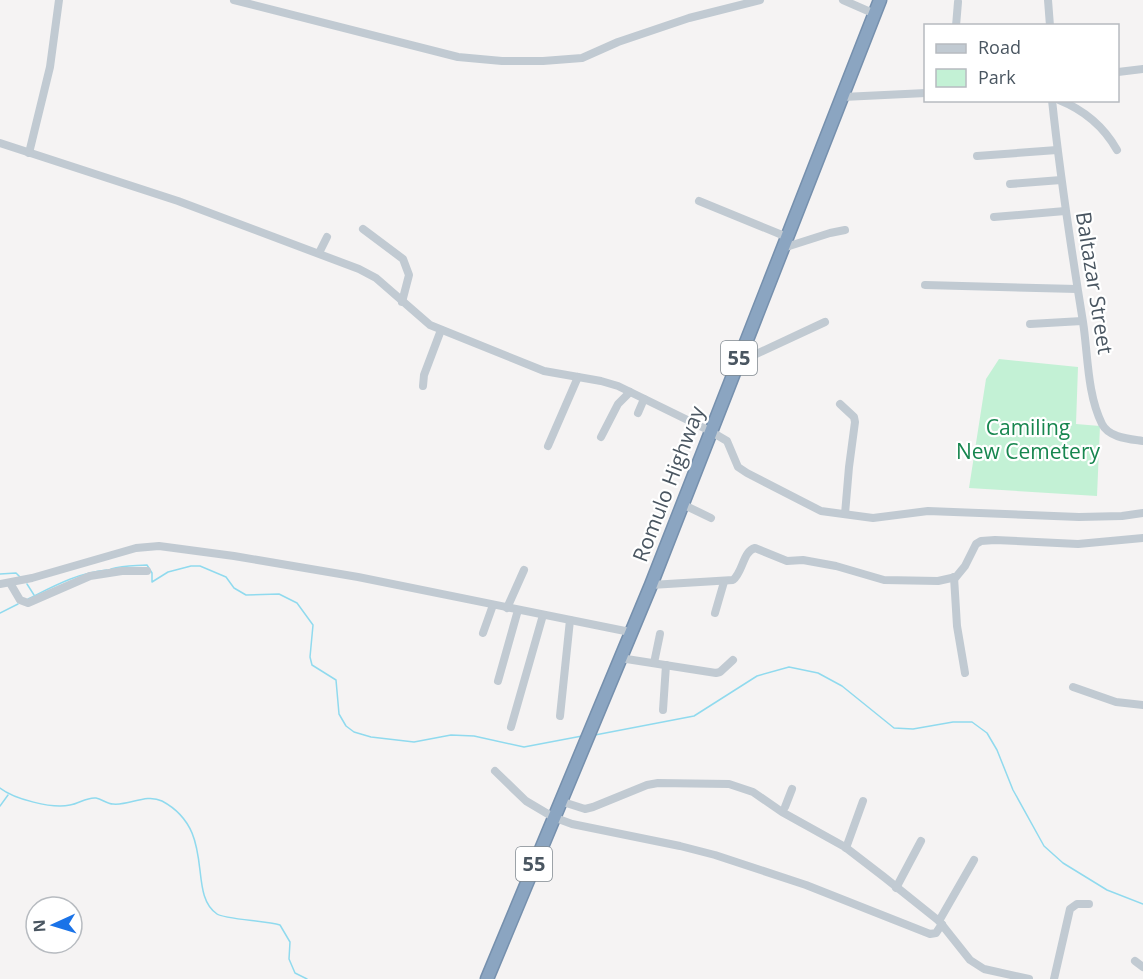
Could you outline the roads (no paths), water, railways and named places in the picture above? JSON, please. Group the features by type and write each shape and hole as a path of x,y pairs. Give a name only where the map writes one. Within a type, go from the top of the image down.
{"highway":[{"name":"Romulo Highway","path":"487,979 651,585 880,0"}],"street":[{"path":"29,153 50,67 58,0"},
{"path":"234,0 458,57 477,60 543,61 582,57 689,18 760,0"},
{"path":"843,0 875,14"},
{"path":"1048,0 1050,24"},
{"path":"956,24 958,2"},
{"path":"1119,72 1143,69"},
{"path":"843,97 924,93"},
{"name":"Baltazar Street","path":"1052,102 1065,211 1094,398 1103,426 1111,433 1143,441"},
{"path":"1064,102 1100,125 1117,150"},
{"path":"0,143 178,201 369,273 426,323 441,330 544,371 608,382 710,431 727,441 738,467 821,511 873,518 928,511 1079,517 1143,513"},
{"path":"977,156 1057,150"},
{"path":"1010,184 1061,180"},
{"path":"699,201 785,242 845,230"},
{"path":"994,217 1065,211"},
{"path":"363,229 403,259 409,275 402,302"},
{"path":"319,254 327,237"},
{"path":"926,285 1077,289"},
{"path":"1030,324 1082,321"},
{"path":"737,363 825,322"},
{"path":"423,386 424,375 441,330"},
{"path":"548,446 578,377"},
{"path":"601,437 618,404 630,392"},
{"path":"638,413 644,399"},
{"path":"840,404 854,417 855,422 845,514"},
{"path":"682,504 711,518"},
{"path":"651,585 724,582 736,578 748,552 755,548 787,561 803,560 836,566 884,580 938,581 954,577 965,566 976,544 981,541 1078,544 1143,538"},
{"path":"0,584 136,548 159,546 358,577 630,632"},
{"path":"507,608 524,570"},
{"path":"10,583 20,600 28,603 90,576 122,571 147,571"},
{"path":"954,577 957,626 965,673"},
{"path":"715,613 724,582"},
{"path":"483,633 493,605"},
{"path":"498,681 518,610"},
{"path":"511,727 543,615"},
{"path":"560,716 570,620"},
{"path":"654,663 660,634"},
{"path":"620,658 716,673 733,660"},
{"path":"663,710 666,665"},
{"path":"1073,687 1116,702 1143,705"},
{"path":"495,771 526,801 572,824 715,855 806,885 930,934 936,933 974,860"},
{"path":"560,801 585,809 647,784 711,782 729,784 753,792 846,848 940,922 970,960 984,969 1029,979"},
{"path":"783,809 792,789"},
{"path":"846,848 863,801"},
{"path":"896,888 921,841"},
{"path":"1054,979 1070,909 1077,904 1089,904"},
{"path":"1135,961 1143,967"}],"waterway":[{"path":"111,569 147,565 152,573 152,582 168,572 200,566 226,577 234,588 246,595 279,594 297,603 313,625 310,657 312,665 336,680 339,714 346,726 354,732 371,737 414,742 451,735 474,736 524,747 582,736"},
{"path":"28,599 76,577 107,570"},
{"path":"0,574 16,573 21,578"},
{"path":"27,584 34,595"},
{"path":"0,613 18,604"},
{"path":"595,735 694,716 757,676 789,667 818,673 842,686 894,728 913,729 953,722 972,722 987,733 997,750 1013,790 1044,846 1063,863 1107,890 1143,904"},
{"path":"0,788 24,799 53,806 73,804 92,798 113,804 150,798 162,801 179,814 190,828 196,844 203,892 208,904 221,916 280,925 290,942 289,959 295,973 307,979"},
{"path":"0,806 8,795"}],"park label":[{"name":"Camiling New Cemetery","path":"1028,440"}]}
